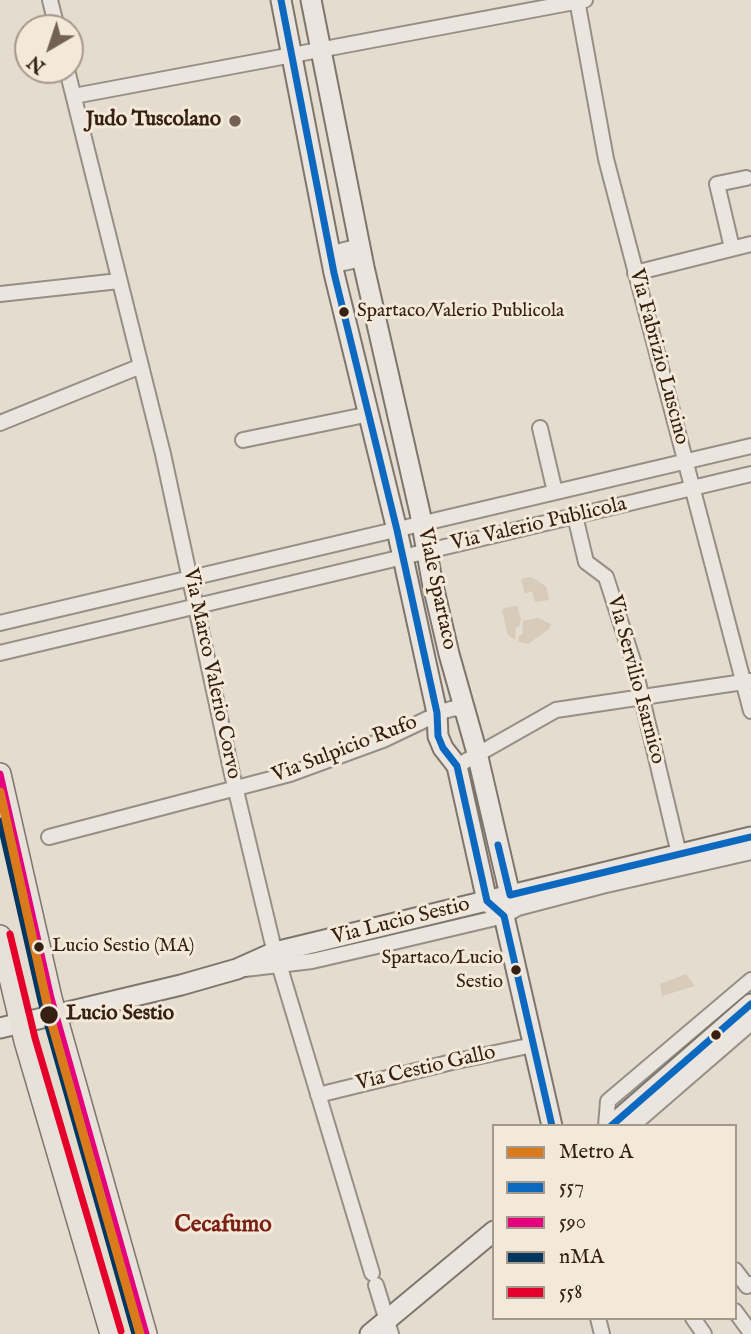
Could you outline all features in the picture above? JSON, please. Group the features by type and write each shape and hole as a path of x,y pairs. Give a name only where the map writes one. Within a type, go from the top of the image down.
{"main road":[{"path":"0,774 55,1014 146,1334"},
{"path":"0,936 10,1026 111,1334"}],"street":[{"name":"Viale Spartaco","path":"281,0 333,259 437,713 438,737 457,766 487,901"},
{"name":"Viale Spartaco","path":"311,0 361,253 449,654 477,753 526,896"},
{"path":"74,96 580,1"},
{"name":"Via Fabrizio Luscino","path":"580,1 606,159 747,682 751,711"},
{"name":"Via Marco Valerio Corvo","path":"71,84 141,366 277,959 389,1327"},
{"path":"732,248 717,184 746,178"},
{"path":"635,272 751,244"},
{"path":"333,259 361,253"},
{"path":"0,294 119,281"},
{"path":"0,423 141,366"},
{"path":"243,440 370,414"},
{"path":"540,428 555,492"},
{"name":"Via Valerio Publicola","path":"0,623 751,446"},
{"name":"Via Valerio Publicola","path":"0,653 751,474"},
{"name":"Via Servilio Isarnico","path":"575,516 586,562 606,577 642,697 679,854"},
{"path":"457,766 556,710 747,682"},
{"path":"437,713 452,708 466,712"},
{"name":"Via Sulpicio Rufo","path":"49,837 321,764 383,740 437,713"},
{"name":"Via Lucio Sestio","path":"10,1026 277,959 503,916 518,908 526,896 751,837"},
{"name":"Via Lucio Sestio","path":"304,954 487,901 526,896 751,852"},
{"path":"503,916 526,896"},
{"path":"487,901 503,916 552,1124"},
{"path":"608,1124 608,1101 751,981"},
{"path":"610,1124 747,1013"},
{"path":"634,1124 736,1036 747,1013"},
{"name":"Via Cestio Gallo","path":"318,1095 533,1045"},
{"path":"686,1060 706,1062"},
{"path":"370,1334 389,1327 492,1233"},
{"path":"737,1273 747,1286 751,1284"},
{"path":"737,1314 751,1333"}],"shaded area":[{"path":"531,577 546,586 549,600 535,602 532,591 525,594 521,579"},
{"path":"517,606 521,620 519,627 516,627 515,640 508,635 502,611 504,608"},
{"path":"538,618 551,624 549,629 528,644 518,642 519,635 522,635 523,621"},
{"path":"686,974 695,986 662,996 660,984"}],"metro line":[{"name":"A","path":"0,792 50,1017 140,1334"}],"transit line":[{"name":"557","path":"281,0 334,273 397,530 437,713 438,736 443,748 457,766 487,901 504,916 552,1124"},
{"name":"590","path":"0,774 51,998 146,1334"},
{"name":"nMA","path":"0,821 41,1001 135,1334"},
{"name":"557","path":"498,845 510,895 751,837"},
{"name":"558","path":"10,934 35,1038 121,1331"},
{"name":"557","path":"613,1124 751,1004"}],"place":[{"name":"Judo Tuscolano","path":"235,121"},
{"name":"Spartaco/Valerio Publicola","path":"344,312"},
{"name":"Lucio Sestio (MA)","path":"39,947"},
{"name":"Spartaco/Lucio Sestio","path":"516,970"},
{"name":"Lucio Sestio","path":"49,1015"}],"district":[{"name":"Cecafumo","path":"223,1226"}]}
